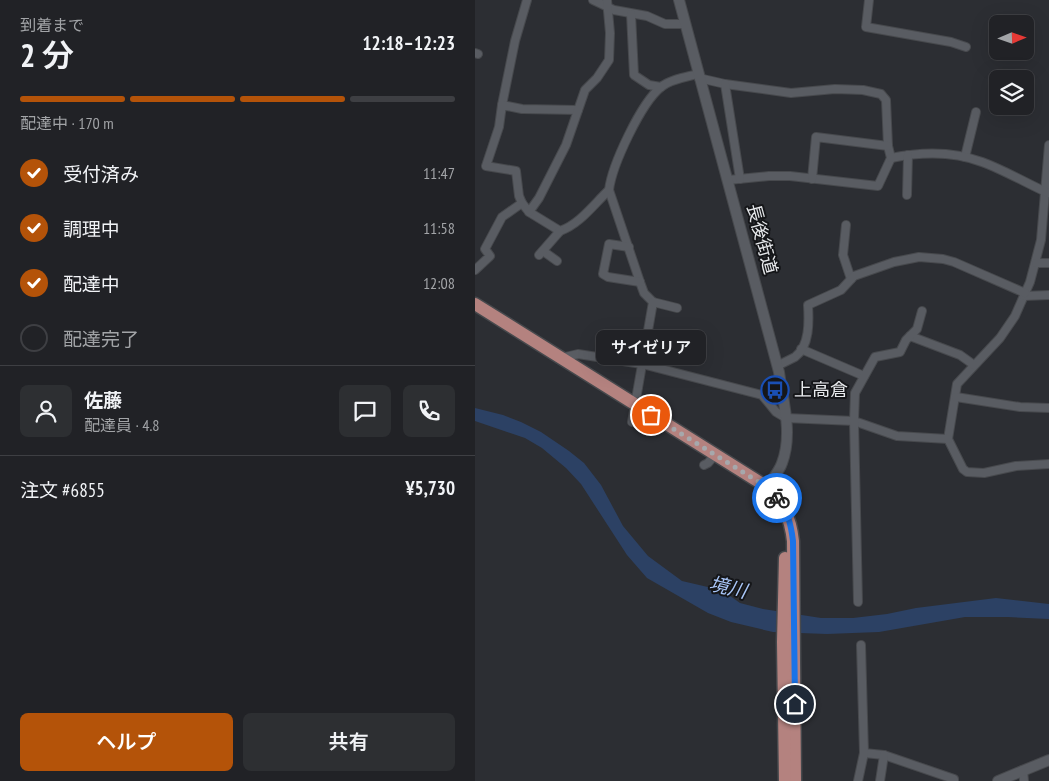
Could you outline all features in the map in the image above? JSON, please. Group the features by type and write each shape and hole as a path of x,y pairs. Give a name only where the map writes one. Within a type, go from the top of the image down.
{"main road":[{"path":"475,304 767,487 779,509 785,533 789,600 785,781"},
{"path":"789,639 795,781"}],"street":[{"path":"527,0 513,49 501,105 499,127 486,166 516,171 519,196 522,203 529,212 559,231"},
{"path":"593,0 631,14 647,16 665,24 685,24"},
{"name":"長後街道","path":"679,0 777,366 786,418 785,455 782,466 767,487"},
{"path":"869,0 866,27 951,42 966,48"},
{"path":"529,212 539,198 566,146 585,90 597,78 609,60 610,34 607,4"},
{"path":"631,14 634,75 649,85 661,87"},
{"path":"677,308 653,302 644,293 609,190 610,179 630,131 661,87 669,82 699,76 725,84 791,93 835,88 863,90 881,94 886,100 888,146 891,158 878,186 776,176 728,180"},
{"path":"725,84 740,179"},
{"path":"501,105 522,109 578,110"},
{"path":"965,157 976,112"},
{"path":"812,179 816,137 888,146"},
{"path":"1049,145 1047,192 1036,263 1015,316 1000,338 957,384 948,439 963,469 967,472 984,473 1016,466 1049,464"},
{"path":"891,158 908,154 929,153 965,157 982,162 1047,192"},
{"path":"907,195 908,154"},
{"path":"557,261 541,253 559,231 568,228 577,221 609,190"},
{"path":"475,270 490,256 485,249 498,223 522,203"},
{"path":"846,225 843,255 851,279"},
{"path":"629,247 609,244 603,274 608,277 640,282"},
{"path":"1039,250 1049,244"},
{"path":"777,366 797,356 806,340 809,326 808,305 841,290 854,276 894,262 919,257 943,259 954,262 1024,294 1049,295"},
{"path":"1036,263 1049,263"},
{"path":"632,422 653,302"},
{"path":"858,602 855,393 875,358 900,352 917,328 922,311"},
{"path":"910,336 960,355 974,365"},
{"path":"801,349 864,376"},
{"path":"561,358 578,354 642,364 762,395 776,412 786,418 854,421 897,436 948,439"},
{"path":"956,397 1020,407 1049,408"},
{"path":"704,465 715,455"},
{"path":"858,781 864,753 861,645"},
{"path":"864,753 884,755 954,779 954,781"},
{"path":"880,781 884,755"},
{"path":"998,781 1049,760"},
{"path":"1023,770 1024,781"}],"water":[{"path":"475,408 521,422 541,432 569,451 584,463 601,485 623,526 648,556 682,581 726,593 740,603 763,609 821,618 853,618 996,598 1049,604 1049,619 965,617 879,632 827,634 773,632 731,622 708,613 647,578 627,555 581,484 566,468 542,448 525,438 475,421"}],"way so far":[{"path":"651,415 767,487 777,498"}],"place":[{"name":"上高倉","path":"775,390"},
{"name":"サイゼリア","path":"651,415"}],"route":[{"path":"777,498 788,516 793,541 795,704"}],"water label":[{"name":"境川","path":"728,587"}]}
